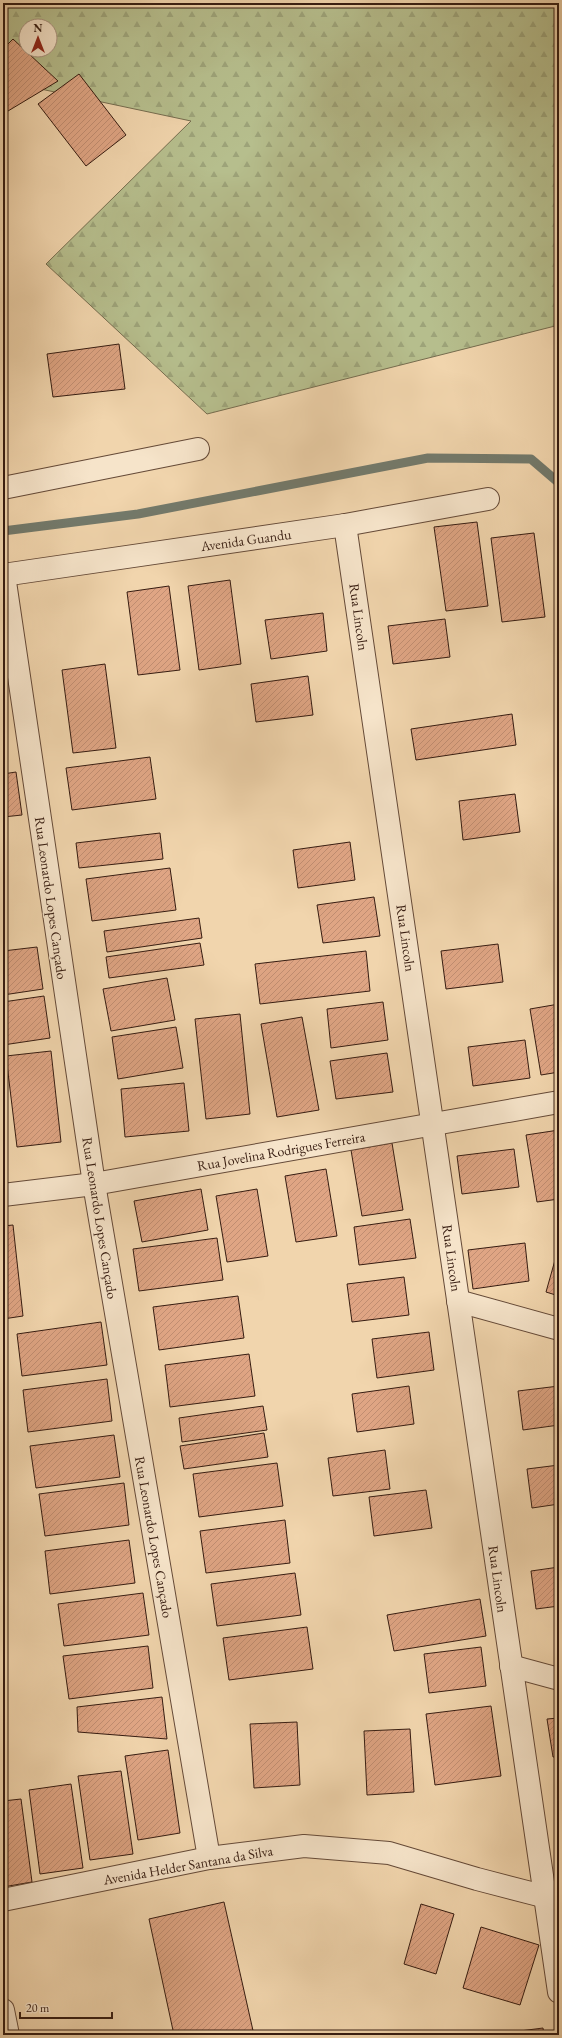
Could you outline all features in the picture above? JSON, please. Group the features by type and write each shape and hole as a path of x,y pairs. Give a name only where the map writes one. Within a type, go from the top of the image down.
{"street":[{"path":"3,488 198,450"},
{"name":"Avenida Guandu","path":"3,575 345,525 488,499"},
{"name":"Rua Lincoln","path":"345,525 511,1666 552,1899 559,1992"},
{"name":"Rua Leonardo Lopes Cançado","path":"3,575 94,1184 209,1858"},
{"name":"Rua Jovelina Rodrigues Ferreira","path":"3,1195 94,1184 559,1102"},
{"path":"458,1301 559,1329"},
{"path":"511,1666 559,1679"},
{"name":"Avenida Helder Santana da Silva","path":"3,1900 209,1858 304,1846 389,1853 552,1899"},
{"path":"3,2010 8,2035"}],"green space":[{"path":"3,3 559,3 559,325 207,414 46,264 191,121 3,81"}],"building":[{"path":"13,39 18,44 18,58 33,58 58,81 3,114 3,49"},
{"path":"79,74 126,135 86,166 38,104"},
{"path":"119,344 125,389 53,397 47,354"},
{"path":"477,522 488,606 446,611 434,527"},
{"path":"534,533 545,617 502,622 491,538"},
{"path":"230,580 241,664 199,670 188,586"},
{"path":"169,586 180,670 138,675 127,592"},
{"path":"323,613 327,651 271,659 265,620"},
{"path":"445,619 450,657 393,664 388,626"},
{"path":"105,664 116,748 73,753 62,670"},
{"path":"308,676 313,715 256,722 251,684"},
{"path":"512,714 516,745 416,760 411,729"},
{"path":"3,739 7,767 3,768"},
{"path":"150,757 156,799 72,810 66,768"},
{"path":"16,772 22,815 3,817 3,774"},
{"path":"515,794 520,832 463,840 459,801"},
{"path":"160,833 163,859 79,868 76,843"},
{"path":"350,842 355,880 298,888 293,850"},
{"path":"170,868 176,910 92,921 86,879"},
{"path":"374,897 380,936 323,943 317,905"},
{"path":"199,918 202,938 107,952 104,931"},
{"path":"200,943 204,965 109,978 106,957"},
{"path":"498,944 503,982 446,989 441,951"},
{"path":"37,947 43,989 3,995 3,951"},
{"path":"366,951 370,991 260,1004 255,964"},
{"path":"167,978 175,1020 111,1031 103,989"},
{"path":"44,996 50,1038 3,1045 3,1002"},
{"path":"383,1002 388,1040 331,1048 327,1009"},
{"path":"559,1004 559,1072 541,1075 530,1009"},
{"path":"240,1014 250,1114 206,1119 195,1019"},
{"path":"302,1017 319,1110 277,1117 261,1024"},
{"path":"176,1027 183,1068 118,1079 112,1037"},
{"path":"525,1040 530,1078 473,1086 468,1047"},
{"path":"51,1051 61,1142 17,1147 6,1056"},
{"path":"387,1053 393,1092 336,1099 330,1061"},
{"path":"184,1083 189,1131 125,1137 121,1089"},
{"path":"3,1120 6,1151 3,1151"},
{"path":"559,1130 559,1199 537,1202 526,1135"},
{"path":"392,1143 403,1210 362,1216 351,1150"},
{"path":"514,1149 519,1187 462,1194 457,1156"},
{"path":"326,1169 337,1236 296,1242 285,1176"},
{"path":"201,1189 208,1230 142,1242 134,1201"},
{"path":"257,1189 268,1256 227,1262 216,1196"},
{"path":"410,1219 416,1258 359,1265 354,1227"},
{"path":"13,1225 23,1316 3,1319 3,1226"},
{"path":"217,1238 223,1280 139,1291 133,1249"},
{"path":"525,1243 529,1281 473,1289 468,1250"},
{"path":"559,1246 559,1296 546,1292"},
{"path":"404,1277 409,1315 352,1322 347,1284"},
{"path":"238,1296 244,1338 159,1350 153,1307"},
{"path":"101,1322 107,1365 22,1376 17,1334"},
{"path":"429,1332 434,1370 377,1378 372,1339"},
{"path":"249,1354 255,1396 170,1407 165,1365"},
{"path":"107,1379 112,1421 28,1432 23,1390"},
{"path":"409,1386 414,1424 357,1432 352,1394"},
{"path":"559,1386 559,1425 523,1430 518,1391"},
{"path":"263,1406 267,1430 182,1442 179,1418"},
{"path":"264,1433 268,1457 184,1469 180,1446"},
{"path":"114,1435 120,1477 36,1488 30,1446"},
{"path":"385,1450 390,1489 333,1496 328,1458"},
{"path":"277,1463 283,1506 199,1517 193,1474"},
{"path":"559,1465 559,1504 532,1508 527,1469"},
{"path":"124,1483 129,1525 45,1536 39,1494"},
{"path":"426,1490 432,1528 374,1536 369,1497"},
{"path":"285,1520 290,1563 206,1573 200,1531"},
{"path":"129,1540 135,1583 50,1594 45,1551"},
{"path":"559,1567 559,1606 536,1609 531,1571"},
{"path":"295,1573 301,1615 217,1626 211,1584"},
{"path":"143,1593 149,1635 64,1646 58,1604"},
{"path":"480,1599 486,1636 394,1651 387,1615"},
{"path":"307,1627 313,1669 229,1680 223,1638"},
{"path":"148,1646 153,1688 69,1699 63,1656"},
{"path":"481,1647 486,1686 429,1693 424,1654"},
{"path":"162,1697 167,1739 78,1732 77,1707"},
{"path":"491,1706 501,1776 435,1785 426,1714"},
{"path":"559,1718 559,1757 553,1757 547,1719"},
{"path":"297,1722 300,1785 254,1788 250,1724"},
{"path":"410,1729 414,1792 367,1795 364,1731"},
{"path":"168,1750 180,1833 138,1840 125,1756"},
{"path":"121,1771 133,1854 90,1860 78,1776"},
{"path":"71,1784 83,1868 40,1874 29,1790"},
{"path":"21,1799 32,1882 3,1887 3,1801"},
{"path":"224,1902 254,2035 174,2035 149,1919"},
{"path":"421,1904 454,1914 436,1974 404,1964"},
{"path":"481,1927 539,1945 520,2005 463,1988"},
{"path":"543,2028 544,2035 489,2035"}],"waterway":[{"path":"3,531 138,514 428,458 531,459 559,483"}]}
